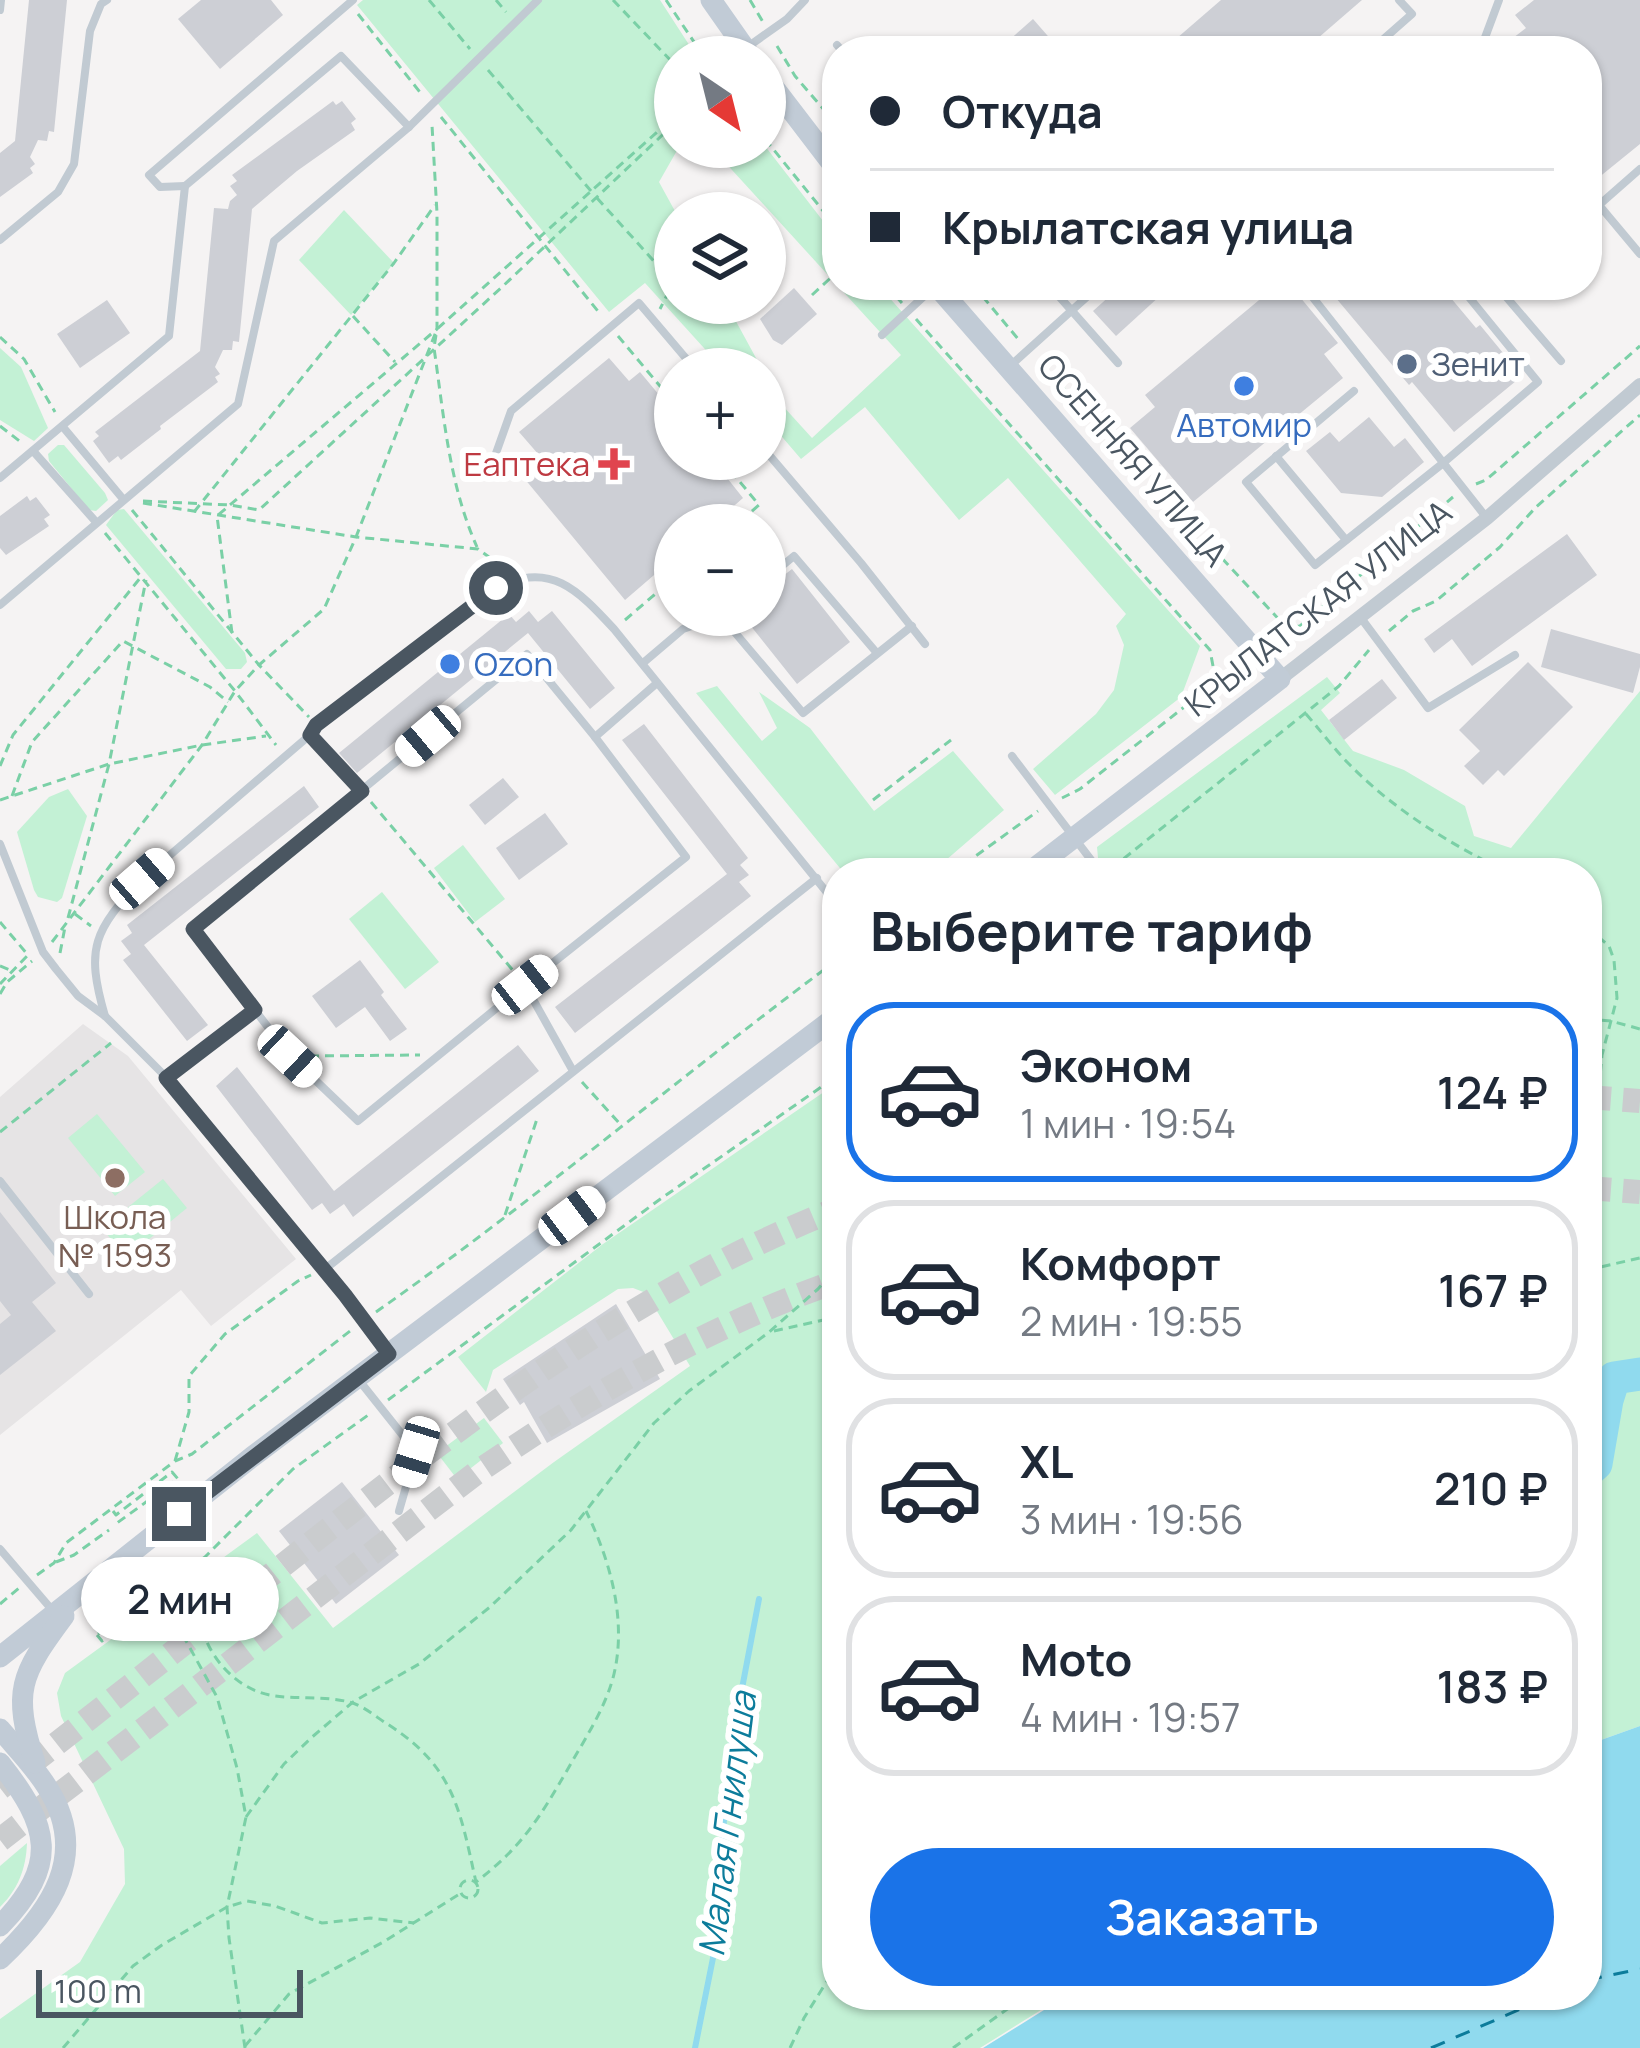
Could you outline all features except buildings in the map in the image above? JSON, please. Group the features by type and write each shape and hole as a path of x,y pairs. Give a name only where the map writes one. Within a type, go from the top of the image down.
{"main road":[{"path":"711,0 736,36"},
{"path":"786,103 822,150"},
{"name":"ОСЕННЯЯ УЛИЦА","path":"949,300 1280,679"},
{"name":"КРЫЛАТСКАЯ УЛИЦА","path":"1047,858 1280,679"},
{"path":"0,1658 357,1378 822,1027"},
{"path":"0,1926 36,1878 42,1853 31,1805 24,1680 34,1655 84,1588"},
{"path":"0,1729 29,1781"},
{"path":"0,1766 29,1781 58,1806 66,1843 58,1886 46,1908 0,1960"}],"street":[{"name":"КРЫЛАТСКАЯ УЛИЦА","path":"1280,679 1487,518 1640,385"}],"lane":[{"path":"0,10 1,0"},
{"path":"0,240 58,191 74,164 90,31 107,0"},
{"path":"0,605 238,404 274,241 409,127 538,0"},
{"path":"766,36 805,0"},
{"path":"1387,36 1412,14 1400,0"},
{"path":"1486,36 1499,0"},
{"path":"352,2 149,175 160,187 185,186 341,56 409,127"},
{"path":"1602,202 1640,169"},
{"path":"0,478 169,336 185,186"},
{"path":"1602,209 1640,254"},
{"path":"882,335 919,300"},
{"path":"1062,300 1118,363"},
{"path":"1009,367 1083,300"},
{"path":"1315,300 1487,518"},
{"path":"1354,392 1246,482 1315,565 1538,382 1471,300"},
{"path":"1509,300 1562,361"},
{"path":"495,456 511,411 610,326 639,303 654,321"},
{"path":"657,324 677,348"},
{"path":"62,427 123,500"},
{"path":"34,451 96,522"},
{"path":"1276,457 1346,540"},
{"path":"786,475 925,644"},
{"path":"786,563 794,556 876,652"},
{"path":"105,1016 93,953 120,903 142,879 316,725 517,577 556,578 584,597 822,885"},
{"path":"1360,617 1429,709 1515,655"},
{"path":"739,636 803,713 912,626"},
{"path":"643,664 675,636"},
{"path":"527,654 595,736 686,857 358,1121 290,1056 193,929 527,654"},
{"path":"595,736 658,682"},
{"path":"310,735 362,791"},
{"path":"1012,756 1091,858"},
{"path":"0,844 43,952 78,996 105,1016 166,1078 389,1354"},
{"path":"324,1270 817,878"},
{"path":"525,985 573,1071"},
{"path":"166,1078 255,1010"},
{"path":"0,1181 89,1294"},
{"path":"357,1378 416,1452 399,1510"},
{"path":"0,1549 54,1612"}],"path":[{"path":"429,0 654,261"},
{"path":"496,0 515,23"},
{"path":"613,0 654,43"},
{"path":"666,0 690,36"},
{"path":"750,0 795,76 822,108"},
{"path":"352,2 654,379"},
{"path":"431,105 436,204 434,348 448,451 462,512 478,549"},
{"path":"217,516 654,138"},
{"path":"123,500 260,510 654,141"},
{"path":"786,165 822,209"},
{"path":"194,512 436,204"},
{"path":"812,295 822,286"},
{"path":"899,300 1210,650 1216,682 1080,789 1050,804 973,858"},
{"path":"986,300 1286,627"},
{"path":"351,315 396,364"},
{"path":"0,994 2,983 43,952 66,926 202,745 236,691 324,609 437,328"},
{"path":"0,337 24,359 62,427"},
{"path":"1122,858 1339,686 1378,641 1413,611 1436,601 1500,547 1535,507 1640,416"},
{"path":"0,426 34,451"},
{"path":"739,480 759,504"},
{"path":"123,500 356,537 478,549 517,577"},
{"path":"123,500 259,665 316,725"},
{"path":"217,516 232,633"},
{"path":"96,522 284,755"},
{"path":"56,969 109,764 144,578"},
{"path":"0,766 13,735 144,578"},
{"path":"614,629 654,595"},
{"path":"12,796 32,742 123,641 210,687 230,703"},
{"path":"1305,712 1350,765 1400,809 1479,858"},
{"path":"0,800 109,764 268,735"},
{"path":"873,800 951,740"},
{"path":"362,791 525,985"},
{"path":"73,913 101,933"},
{"path":"0,922 28,955 14,972"},
{"path":"1602,940 1614,960 1617,998 1602,1054"},
{"path":"0,966 14,972"},
{"path":"54,1563 65,1544 192,1454 822,971"},
{"path":"1602,1020 1640,1029"},
{"path":"0,1132 122,1032"},
{"path":"290,1056 441,1054"},
{"path":"573,1071 621,1125"},
{"path":"166,1585 205,1557 293,1469 659,1199 822,1086"},
{"path":"504,1218 544,1097"},
{"path":"1602,1267 1640,1258"},
{"path":"175,1462 189,1412 189,1376 225,1334 298,1280 324,1270"},
{"path":"246,1817 284,1764 352,1702 419,1664 490,1606 571,1529 654,1424 822,1284"},
{"path":"768,1333 822,1320"},
{"path":"112,1510 116,1515 172,1472 178,1479 117,1523"},
{"path":"476,1882 537,1823 600,1712 614,1677 617,1609 601,1542 586,1511"},
{"path":"0,1604 109,1530"},
{"path":"164,1608 214,1571 205,1557"},
{"path":"196,1585 203,1632 237,1681 271,1696 352,1702 405,1736 436,1767 462,1814 478,1889 467,1898 461,1893 463,1881 476,1882"},
{"path":"157,1591 97,1635 102,1641 158,1600 217,1697 238,1768 246,1817 227,1907 245,2047"},
{"path":"245,2047 289,1994 461,1893"},
{"path":"63,2048 134,1966 227,1907 247,1901 322,1923 370,1918 414,1923"},
{"path":"790,2048 822,1989"},
{"path":"953,2048 1006,2010"}],"shaded area":[{"name":"Школа № 1593","path":"83,1024 128,1056 296,1259 211,1326 181,1290 0,1435 0,1097"}],"green space":[{"path":"363,0 660,0 683,36 654,36 654,168 667,168 659,182 664,192 654,192 654,293 645,283 609,312 357,5"},
{"path":"730,168 782,168 822,220 822,269 786,229 786,192 752,192"},
{"path":"344,210 394,263 351,315 299,260"},
{"path":"851,300 891,300 1200,646 1181,697 1055,795 1033,769 1096,714 1114,690 1124,645 1116,626 1126,614 1008,478 959,520 865,407 801,459 786,442 786,409 812,438 901,355"},
{"path":"682,324 737,324 751,348 704,348"},
{"path":"0,348 21,367 48,428 34,441 0,420"},
{"path":"64,445 105,493 108,500 96,511 89,510 49,461 48,454"},
{"path":"124,509 245,653 247,662 241,669 226,669 106,525 117,510"},
{"path":"1327,677 1340,693 1321,710 1353,751 1404,770 1465,806 1474,836 1511,848 1640,691 1640,1726 1602,1740 1602,858 1098,858 1097,847"},
{"path":"717,686 762,741 777,728 759,692 810,728 874,811 953,751 1004,810 948,858 832,858 696,693"},
{"path":"68,789 87,816 57,902 38,897 34,890 17,832 49,797"},
{"path":"463,845 505,899 475,922 434,868"},
{"path":"382,892 439,962 405,989 349,919"},
{"path":"822,1093 822,2010 1041,2010 980,2048 0,2048 0,2019 80,1962 125,1884 124,1849 61,1716 57,1693 65,1673 257,1533 333,1628 690,1366 646,1293 633,1288 618,1289 493,1370 486,1392 458,1357 603,1244"},
{"path":"97,1114 145,1172 115,1196 68,1138"},
{"path":"163,1179 187,1208 126,1258 102,1228"},
{"path":"484,1418 503,1443 457,1479 437,1453"},
{"path":"27,1843 20,1878 0,1907 0,1866"}],"water":[{"path":"1640,1726 1640,2048 983,2048 1044,2010 1602,2010 1602,1740"}],"waterway":[{"path":"1602,1429 1614,1378 1640,1374"},
{"name":"Малая Гнилуша","path":"695,2048 713,1958 729,1757 759,1599"}],"ferry route":[{"path":"1602,1977 1640,1969"},
{"path":"1431,2048 1518,2010"}],"tunnel":[{"path":"1602,1098 1640,1101"},
{"path":"1602,1189 1640,1192"},
{"path":"0,1788 500,1399 697,1275 822,1216"},
{"path":"0,1840 519,1444 695,1341 822,1287"}],"place":[{"name":"Зенит","path":"1407,364"},
{"name":"Автомир","path":"1244,386"},
{"name":"Еаптека","path":"614,464"},
{"name":"Ozon","path":"450,664"},
{"name":"Школа № 1593","path":"115,1178"}],"route":[{"path":"179,1514 389,1354 166,1078 255,1010 193,929 362,791 310,735 316,725 496,588"}]}
